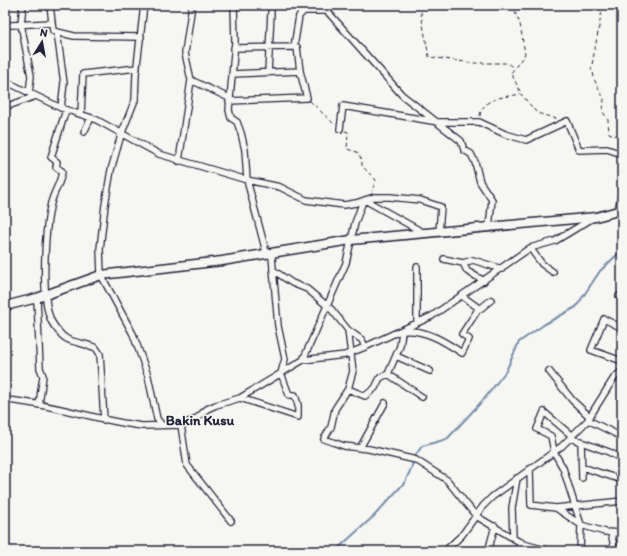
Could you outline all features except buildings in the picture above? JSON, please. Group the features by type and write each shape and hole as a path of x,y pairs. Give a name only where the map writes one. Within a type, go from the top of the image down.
{"street":[{"path":"24,5 21,25 31,76 29,93"},
{"path":"50,5 53,30 57,32 74,36 141,37"},
{"path":"179,161 191,80 185,53 192,5"},
{"path":"234,5 234,48 229,100 231,118 236,122 245,150 247,180 266,252 272,257 278,326 285,360 280,373 289,395 294,394 298,405 298,417 240,398"},
{"path":"146,6 137,68 135,100 121,135 111,170 100,249 101,275 133,334 148,376 157,419 162,425"},
{"path":"294,47 299,16 304,8 328,8 402,95 461,141 464,150 471,154 475,162 480,182 492,200 489,227"},
{"path":"268,73 270,12"},
{"path":"11,26 52,23"},
{"path":"57,32 64,83 64,109 51,151 51,157 57,162 56,167 62,171 61,181 51,200 46,231 46,295 50,319 62,334 67,339 96,348 100,354 104,420"},
{"path":"191,80 229,100 307,98 300,71 297,47 234,48"},
{"path":"81,114 83,74 137,68"},
{"path":"232,74 300,71"},
{"path":"5,81 64,109 91,118 159,154 247,180 280,187 306,200 318,203 344,205 390,197 420,200 441,207 439,232"},
{"path":"5,107 36,96"},
{"path":"340,129 343,106 438,122 479,122 505,134 526,140 567,121 579,150 607,149 619,153 622,158"},
{"path":"84,132 91,118"},
{"path":"5,306 46,295 101,275 222,261 266,252 351,240 596,217 620,211 622,190"},
{"path":"366,200 425,233"},
{"path":"303,360 326,305 346,263 351,240 366,200"},
{"path":"5,400 39,405 104,420 142,426 180,425 196,419 207,409 240,398 303,360 327,358 350,353 400,332 432,316 502,269 530,248 555,241 596,217"},
{"path":"530,248 542,264 553,272"},
{"path":"444,259 463,263 473,260 502,269"},
{"path":"463,263 467,271 484,281"},
{"path":"417,267 417,323"},
{"path":"273,270 292,283 307,289 326,305 348,330 362,340 365,347"},
{"path":"462,296 480,310 491,300"},
{"path":"36,298 40,368 43,376 39,405"},
{"path":"400,332 411,331 432,335 462,353 469,339 462,334 479,308"},
{"path":"622,328 604,319 591,350 622,361"},
{"path":"348,330 353,371 348,389 335,409 331,427 324,439 416,460 447,480 476,516 521,542 549,551"},
{"path":"348,389 365,396 375,388 380,378 388,374 400,346 400,332"},
{"path":"396,356 430,371"},
{"path":"549,371 572,400 589,418 622,437"},
{"path":"445,551 462,535 483,506 517,478 554,452 571,437 589,418 614,378 622,371"},
{"path":"388,374 422,397"},
{"path":"360,448 385,403"},
{"path":"580,551 581,524 563,468 554,452 551,436 536,429 544,412 571,437 609,452 622,459"},
{"path":"180,425 187,465 231,521"},
{"path":"581,442 582,478"},
{"path":"582,466 622,480"},
{"path":"530,469 531,505 556,508 622,501"},
{"path":"513,537 512,508 517,478"},
{"path":"556,508 581,524 611,533 622,534"},
{"path":"489,548 495,526"},
{"path":"611,533 615,551"},
{"path":"518,551 521,542"}],"path":[{"path":"422,5 421,14 429,57 473,63 507,63 514,68"},
{"path":"512,5 520,24 525,54 511,73 521,94 537,113 567,121"},
{"path":"604,5 591,70 594,72 594,79 604,99 603,112 608,120 609,133 622,138"},
{"path":"479,122 480,110 491,100 521,94"},
{"path":"307,98 340,129 348,132 347,148 357,152 362,160 362,166 376,180 366,200"}],"waterway":[{"path":"335,551 374,516 405,482 415,456 422,446 447,439 485,398 506,371 519,342 545,324 576,307 600,271 622,250"}],"district":[{"name":"Bakin Kusu","path":"200,420"}]}
